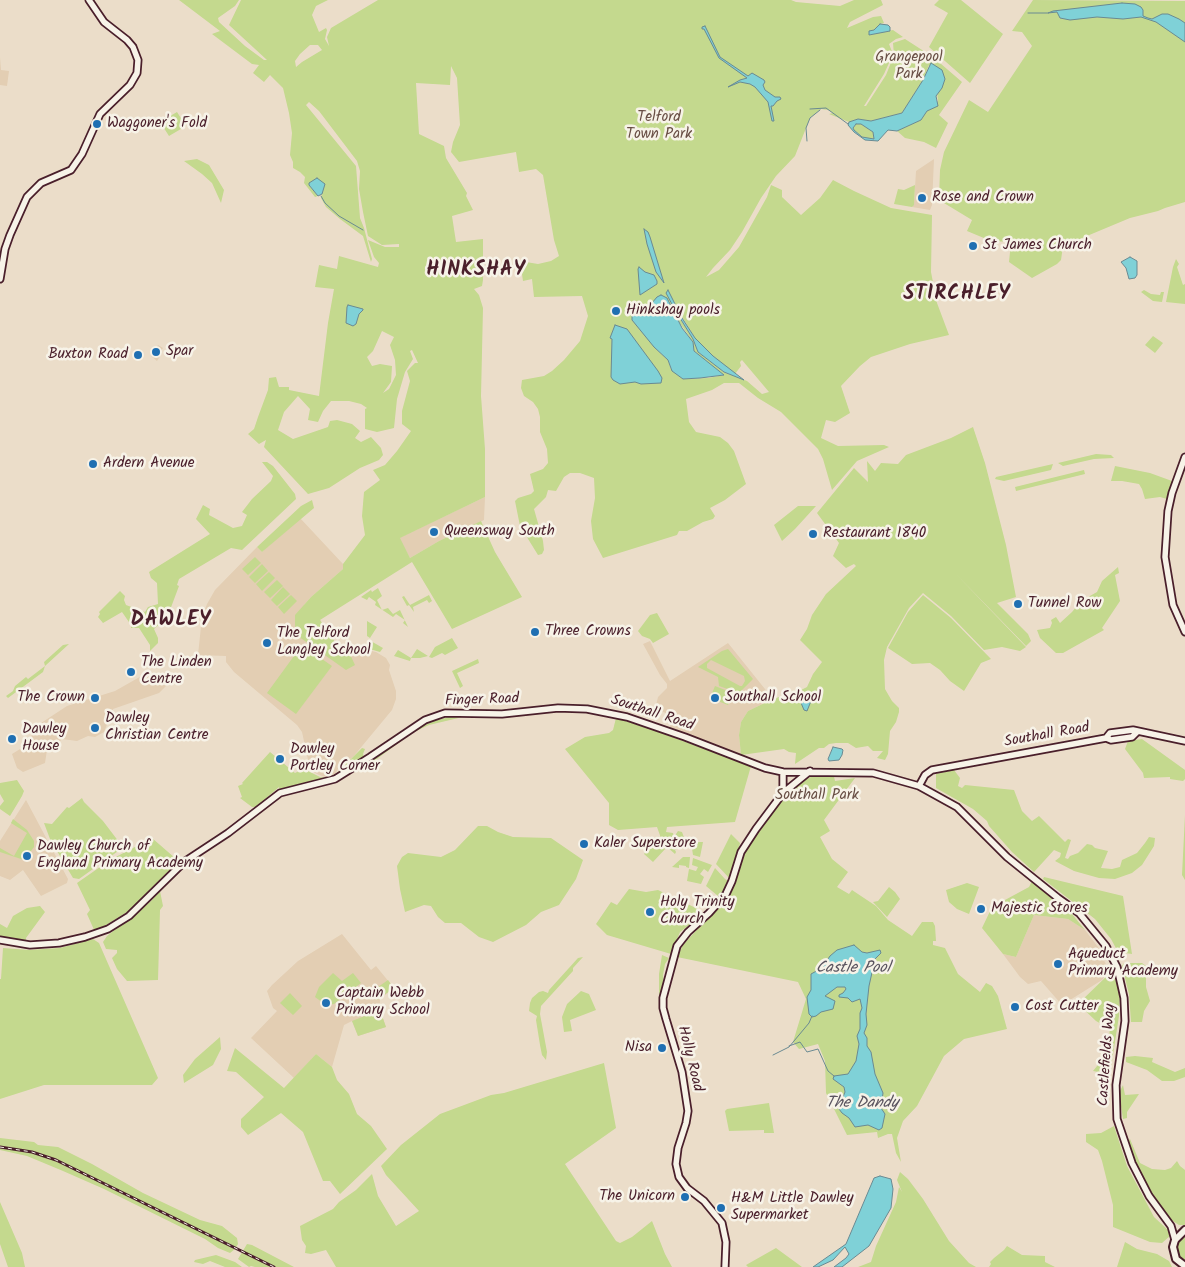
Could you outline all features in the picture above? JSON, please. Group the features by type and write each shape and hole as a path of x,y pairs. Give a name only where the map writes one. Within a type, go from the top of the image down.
{"main road":[{"path":"0,280 5,249 27,198 41,184 71,170 82,154 100,114 130,85 137,73 138,60 133,47 104,22 89,0"},
{"path":"1185,457 1172,493 1168,511 1165,557 1173,604 1185,632"},
{"name":"Finger Road","path":"0,940 30,945 59,943 108,929 129,916 184,862 239,825 280,793 302,786 327,782 434,716 445,713 502,714 572,708"},
{"name":"Southall Road","path":"572,708 627,717 765,768 783,772 810,771"},
{"name":"Southall Road","path":"919,786 925,775 932,770 1106,738 1112,740 1126,738 1137,732 1185,741"},
{"name":"Castlefields Way","path":"810,771 873,773 919,786 957,807 1007,857 1079,913 1106,946 1117,967 1124,998 1125,1021 1116,1085 1117,1119 1132,1163 1149,1196 1174,1231 1175,1240"},
{"name":"Holly Road","path":"724,1267 726,1242 722,1223 704,1201 688,1188 679,1177 676,1164 678,1148 688,1111 682,1072 663,1008 666,984 678,946 688,932 726,894 740,852 756,828 783,793 810,771"},
{"path":"783,772 783,793"},
{"path":"1169,1223 1185,1229 1175,1240 1174,1253 1181,1265"}],"shaded area":[{"path":"0,57 1,70 9,71 7,86 0,85"},
{"path":"934,159 932,205 930,210 912,207 914,204 916,171"},
{"path":"158,345 163,348 157,361 151,356"},
{"name":"Queensway South","path":"485,497 484,520 439,541 410,558 399,538"},
{"name":"The Telford Langley School","path":"300,518 343,564 343,569 304,605 320,620 341,651 347,648 359,648 376,652 386,658 390,665 389,670 396,691 396,699 392,710 353,757 339,767 335,774 326,777 304,767 309,764 302,732 297,725 234,672 226,662 226,656 198,655 202,617 215,590 257,547 262,552"},
{"name":"Southall School","path":"650,641 670,681 728,643 773,699 748,711 741,722 739,735 741,755 669,728 674,716 655,709 658,697 667,688 667,684 643,644"},
{"path":"145,674 166,686 159,693 113,709 104,732 95,737 88,736 77,741 62,739 52,749 47,750 45,763 23,772 17,768 12,754 33,741 31,732 38,725 67,706 115,691"},
{"name":"Dawley Church of England Primary Academy","path":"26,800 68,879 67,883 41,896 23,870 10,880 0,876 0,841"},
{"name":"Aqueduct Primary Academy","path":"1034,915 1068,919 1085,930 1098,947 1109,971 1102,980 1062,1005 1041,981 1028,984 1020,977 1003,954 1016,957"},
{"name":"Captain Webb Primary School","path":"342,934 371,970 376,966 394,988 380,999 380,1010 386,1027 358,1036 352,1021 344,1025 332,1067 316,1054 294,1078 251,1038 277,1011 273,1008 267,991 272,985 298,961"}],"green space":[{"path":"179,0 239,0 235,6 218,18 219,22 245,46 264,60 267,60 229,25 241,0 328,0 316,6 312,15 319,32 326,28 325,39 329,46 327,37 331,28 378,0 791,0 840,6 854,0 881,0 883,5 850,22 847,28 873,17 881,16 884,23 880,24 869,35 893,30 903,37 889,44 893,54 884,74 864,106 866,106 886,75 894,55 893,43 905,39 933,57 962,82 939,115 948,123 936,148 924,142 905,138 897,131 921,120 927,111 938,101 937,93 942,88 929,65 923,80 902,113 871,121 858,119 849,122 829,114 833,113 828,110 821,109 810,118 795,156 776,176 730,250 706,277 719,270 739,247 767,197 771,185 782,190 782,197 801,215 820,198 833,180 891,208 932,215 931,272 937,303 949,335 910,344 871,357 841,386 850,413 835,422 826,420 821,438 838,446 884,445 889,447 857,461 832,490 823,459 818,449 781,412 758,398 739,383 724,383 712,390 686,399 689,422 696,432 720,437 728,443 734,451 746,484 725,500 710,508 715,516 713,519 687,531 679,531 677,535 603,558 593,539 591,521 595,498 594,478 580,473 570,473 564,477 556,491 548,490 546,497 534,509 544,550 542,554 538,555 520,526 515,501 534,491 530,474 543,469 548,463 547,449 540,432 538,409 533,402 524,396 521,388 522,380 544,376 564,360 580,341 588,316 582,296 534,297 532,279 523,281 520,261 538,264 551,261 559,256 554,240 543,175 536,169 519,172 516,152 459,162 451,152 460,125 457,78 451,66 450,85 416,83 419,134 444,146 446,158 467,193 466,196 473,210 452,216 456,242 483,239 482,286 474,289 479,295 483,308 481,396 485,449 485,497 400,538 410,558 439,541 481,521 495,552 522,597 452,629 412,562 320,620 341,651 347,648 355,665 346,670 295,634 295,615 311,597 343,569 343,564 365,535 362,516 364,492 380,480 373,470 385,465 411,431 402,424 402,411 410,381 407,371 415,363 418,363 412,350 410,351 413,359 405,372 397,399 394,428 377,432 365,429 365,409 367,408 361,404 349,401 331,401 323,411 318,422 308,420 310,409 298,396 284,412 278,430 293,439 328,427 330,421 337,420 352,424 360,431 355,438 361,442 371,437 381,448 383,455 379,460 360,468 329,488 308,494 264,447 266,440 259,444 248,434 254,429 268,390 269,378 276,377 279,387 289,387 289,390 319,396 334,289 315,287 319,265 337,269 339,256 378,267 379,263 374,257 368,240 385,247 399,247 399,244 382,245 368,236 359,189 360,171 357,161 319,111 309,102 306,105 356,166 360,218 372,259 371,262 363,236 326,207 321,198 322,194 309,185 318,196 315,197 304,183 305,177 293,168 290,155 292,133 283,88 270,75 264,82 253,73 259,65 252,64 212,34 220,31","holes":["310,45 318,45 322,50 296,67 295,61","681,315 695,338 713,356 735,374 741,366 740,362 742,360 769,392 762,394 747,381 724,372 698,352 693,339 679,317","677,319 693,342 694,351 724,375 683,379 671,369 668,360 656,349","382,331 394,337 390,345 395,360 396,375 389,389 383,393 391,382 392,366 380,364 372,366 367,357 373,351"]},
{"path":"939,0 961,0 1003,34 970,83 929,47 948,13 934,5"},
{"path":"1033,0 1185,1 1185,202 1130,218 1063,246 1061,260 1032,278 1009,262 1011,242 991,241 967,231 972,220 939,200 940,170 944,152 969,100 988,112 1032,46 1022,32 1012,31"},
{"path":"177,112 186,126 169,136 160,122"},
{"path":"856,124 861,124 873,132 874,139 862,137 853,128"},
{"path":"197,159 209,165 224,190 221,203 212,183 184,161"},
{"path":"915,185 914,205 912,207 894,204 898,189 904,190"},
{"path":"1176,259 1179,264 1177,267 1183,285 1185,284 1185,304 1166,302"},
{"path":"1144,290 1151,294 1160,295 1161,292 1164,292 1162,302 1153,301 1141,292"},
{"path":"1153,336 1163,343 1155,353 1145,345"},
{"path":"973,427 985,463 1006,545 1016,597 997,603 1028,634 1031,641 1026,646 954,572 1026,647 1020,651 1002,647 984,650 951,616 923,593 909,608 887,647 884,660 885,689 899,708 896,722 890,731 888,754 885,760 877,758 883,751 873,751 868,746 856,748 848,743 829,744 824,748 819,748 795,764 796,753 784,749 741,755 739,735 741,722 748,711 773,699 807,687 813,674 822,662 800,640 807,629 812,615 826,594 856,566 854,564 846,568 833,556 839,543 817,513 854,468 868,482 867,461 875,471 881,463 898,464 906,455 951,438"},
{"path":"1096,454 1111,455 1114,458 1094,459 1063,466 1058,463"},
{"path":"262,462 267,462 273,466 295,494 296,499 242,550 231,548 179,579 177,585 179,586 167,618 154,629 158,643 150,651 150,645 139,628 131,628 122,612 103,623 98,617 99,612 120,591 125,596 126,605 145,612 148,607 158,604 157,583 151,578 149,572 210,534 196,519 203,505 210,509 209,515 233,528 242,526 247,515 242,512 252,499 271,481 273,476"},
{"path":"1053,464 1051,470 1004,481 995,479 996,477"},
{"path":"1115,466 1150,473 1172,481 1167,499 1160,497 1145,499 1139,484 1111,481"},
{"path":"1084,470 1085,474 1016,491 1015,487"},
{"path":"312,500 314,508 262,552 257,547 301,506"},
{"path":"798,506 816,506 782,541 774,525"},
{"path":"255,557 261,563 248,575 242,569"},
{"path":"262,564 268,571 255,583 249,577"},
{"path":"1118,567 1119,573 1115,575 1120,601 1102,628 1104,630 1063,653 1056,653 1040,638 1037,630 1050,628 1051,620 1056,617 1060,623 1081,601 1097,592 1102,581"},
{"path":"269,572 275,578 262,591 256,584"},
{"path":"277,580 283,586 270,598 264,592"},
{"path":"283,587 290,594 277,606 271,600"},
{"path":"378,588 382,596 377,600 382,610 369,597 367,600 361,597 371,590 372,592"},
{"path":"291,595 297,601 284,614 278,607"},
{"path":"429,595 432,601 429,603 427,600 413,607 414,612 409,605 407,606 402,597 404,596 410,605"},
{"path":"923,595 951,618 991,659 981,663 964,691 930,663 912,664 888,648 908,612"},
{"path":"388,608 393,614 400,610 405,620 396,614 393,617 382,610"},
{"path":"657,613 669,634 653,643 638,631 650,615"},
{"path":"367,621 377,627 370,638 367,636"},
{"path":"452,638 458,648 445,655 442,653 432,658 429,657 435,647"},
{"path":"369,640 383,648 380,652 366,648"},
{"path":"69,644 45,666 44,662 63,645"},
{"path":"302,645 332,666 296,714 267,693"},
{"path":"417,649 428,656 420,658 411,658"},
{"path":"728,649 753,679 739,693 719,686 718,677 698,667","holes":["711,660 744,676 745,681 740,686 707,668 707,664"]},
{"path":"398,650 411,658 410,661 394,656"},
{"path":"478,659 479,663 457,673 463,686 460,688 452,671"},
{"path":"45,666 43,672 8,698 6,696 26,677 28,679"},
{"path":"715,686 733,693 728,705 710,698"},
{"path":"456,715 467,716 429,725 412,733 370,764 367,762 416,729 434,721"},
{"path":"616,718 751,766 735,822 667,827 666,832 673,833 674,837 678,831 682,832 686,843 684,848 679,849 678,847 675,850 675,854 667,847 653,862 644,854 658,836 662,841 657,827 618,830 609,825 609,803 565,749 585,737 609,733 613,730"},
{"path":"1142,739 1185,770 1185,779 1183,781 1170,779 1170,777 1144,778 1143,773 1125,749 1128,741"},
{"path":"362,748 365,749 364,757 340,776 280,793 279,787 256,807 252,807 240,798 242,797 238,786 243,784 270,752 295,773 299,771 300,767 326,778 336,774"},
{"path":"954,770 960,778 958,786 962,788 965,785 1014,790 1022,811 1032,821 1039,816 1065,842 1068,839 1071,840 1065,858 1068,859 1070,856 1078,853 1087,844 1092,845 1095,848 1108,851 1101,868 1112,869 1120,867 1122,860 1137,853 1149,837 1155,838 1154,846 1142,865 1132,873 1115,879 1099,878 1074,871 1055,861 1060,857 1061,853 1054,850 1034,872 1012,852 989,826 987,821 973,809 936,788 936,774"},
{"name":"Southall Park","path":"822,772 833,772 835,781 855,778 824,820 830,831 820,837 832,859 848,872 837,887 849,894 852,890 876,906 888,920 912,936 922,922 933,922 936,941 933,941 933,945 945,948 958,974 980,992 986,983 992,986 998,996 1007,1029 964,1039 944,1056 917,1106 903,1121 897,1138 901,1162 896,1153 892,1134 878,1138 877,1132 847,1135 826,1093 825,1061 818,1044 799,1049 793,1042 806,999 798,982 677,957 683,945 724,900 735,884 743,854 757,831 784,798 802,781"},
{"path":"17,780 24,791 10,816 0,809 4,801 0,794 0,783"},
{"path":"82,798 103,821 119,842 121,849 79,879 73,878 50,839 44,823 52,824 67,807 69,808"},
{"path":"1185,815 1185,880 1182,875"},
{"path":"13,819 27,830 34,841 34,847 24,860 0,852 0,848 14,856 27,833 11,823"},
{"path":"478,826 487,826 513,837 551,838 583,860 576,879 559,905 541,912 526,925 493,942 479,937 461,923 445,923 438,917 431,906 424,905 405,912 397,866 402,857 408,853 441,857 455,850"},
{"path":"731,834 740,843 737,857 734,860 731,880 716,864"},
{"path":"152,838 175,858 179,866 147,897 95,932 87,914 90,910 77,883 110,860"},
{"path":"691,842 703,842 700,857 693,855"},
{"path":"683,857 690,857 689,868 679,865 679,868 672,867"},
{"path":"693,858 712,865 708,872 704,869 700,874 704,877 701,884 687,881 689,869 696,871 698,867 692,865"},
{"path":"715,868 730,882 729,886 718,896 706,886"},
{"path":"1044,877 1123,896 1132,954 1118,952 1111,939 1095,919 1043,879"},
{"path":"1032,881 1072,914 1085,930 1068,919 1034,915 1016,957 1003,954 982,928 992,907 1029,887"},
{"path":"967,883 979,887 969,914 957,909 949,902 946,890"},
{"path":"889,887 900,899 887,917 873,902 878,901"},
{"path":"629,889 646,892 658,890 698,909 699,913 692,923 680,932 671,954 607,935 596,924 611,902 617,905"},
{"path":"160,891 163,906 160,910 158,980 127,981 117,969 112,958 117,953 117,950 106,949 103,942 107,936 151,901"},
{"path":"40,906 45,912 26,938 26,941 0,936 0,924 7,928 13,916 27,908"},
{"path":"93,939 99,943 158,1078 152,1085 44,1085 0,1099 0,979 3,948 29,950 60,948"},
{"path":"662,955 669,958 665,964 664,984 659,1001 659,974"},
{"path":"583,957 573,968 573,971 541,1006 540,1014 547,1052 546,1060 542,1055 536,1020 537,1016 529,1011 530,1003 532,998 539,992 548,993 578,958"},
{"path":"1124,963 1142,963 1146,966 1146,987 1150,1001 1144,1011 1142,1022 1131,1022 1129,994 1122,966"},
{"path":"1112,971 1120,992 1119,1016 1110,1074 1093,1071 1106,1055 1110,1029 1096,1021 1078,1004"},
{"path":"333,973 342,981 353,973 361,983 334,1004 326,1005 315,997 319,987"},
{"path":"388,980 394,988 377,1000 371,992"},
{"path":"581,991 589,994 596,1010 570,1020 572,1031 564,1032 562,1017 567,1004"},
{"path":"290,993 302,1006 293,1015 280,1003"},
{"path":"380,1010 386,1027 358,1036 352,1021"},
{"path":"220,1037 221,1049 213,1065 184,1083 183,1075 195,1059"},
{"path":"235,1048 284,1088 316,1054 332,1067 337,1080 349,1094 357,1114 371,1126 387,1149 340,1194 330,1181 323,1181 303,1132 281,1113 248,1135 241,1127 241,1119 264,1097 236,1072 227,1071"},
{"path":"1126,1057 1153,1058 1152,1062 1175,1072 1185,1068 1185,1077 1174,1081 1162,1081 1147,1070 1126,1062"},
{"path":"604,1063 616,1128 565,1164 616,1241 620,1243 632,1237 652,1221 672,1267 336,1267 326,1250 311,1254 305,1253 306,1246 302,1240 300,1226 333,1209 372,1174 378,1196 396,1226 419,1211 386,1175 381,1166 401,1145 440,1114 491,1095 504,1093"},
{"path":"1123,1085 1125,1095 1139,1094 1127,1112 1127,1118 1123,1119 1119,1093"},
{"path":"769,1103 774,1133 764,1133 764,1130 729,1131 725,1111 727,1109"},
{"path":"1114,1126 1127,1166 1154,1217 1168,1230 1170,1236 1162,1243 1150,1242 1113,1227 1113,1205 1102,1161 1098,1150 1086,1142 1086,1134 1101,1133"},
{"path":"0,1138 58,1147 143,1193 200,1220 222,1226 237,1238 238,1244 230,1253 218,1248 205,1239 104,1189 27,1156 0,1150"},
{"path":"1130,1139 1140,1163 1152,1169 1165,1170 1171,1168 1177,1161 1185,1170 1185,1225 1179,1225 1170,1219 1158,1205 1132,1153 1128,1141"},
{"path":"900,1172 908,1179 923,1199 949,1241 969,1263 976,1267 858,1267 871,1262 876,1246 896,1202 899,1187 902,1192 897,1180"},
{"path":"0,1202 22,1253 25,1267 8,1267 0,1244"},
{"path":"1185,1232 1185,1262 1178,1256 1176,1245"},
{"path":"1125,1242 1137,1249 1157,1254 1169,1261 1172,1267 1117,1267"},
{"path":"247,1244 294,1267 249,1267 238,1259"},
{"path":"1007,1246 1022,1255 1045,1256 1045,1262 1055,1267 989,1267 990,1262"},
{"path":"776,1248 802,1267 748,1267 746,1265"},
{"path":"216,1255 235,1262 242,1267 225,1267 210,1261 203,1264 194,1262 195,1260"}],"water":[{"path":"1122,3 1135,4 1141,7 1143,16 1148,18 1152,19 1162,14 1168,14 1179,19 1185,23 1185,42 1156,22 1141,17 1123,19 1097,17 1070,20 1060,18 1057,12 1048,13 1053,11"},
{"path":"880,24 888,25 890,31 869,35 869,31 874,30"},
{"path":"705,26 720,57 748,76 752,73 764,80 765,90 775,97 780,97 781,99 771,106 774,121 772,121 768,102 755,87 740,82 728,87 747,78 719,58 704,29 702,29"},
{"path":"931,63 942,70 945,79 942,88 936,96 938,106 927,111 921,120 897,131 888,130 878,141 865,140 848,125 849,122 858,119 871,121 902,113 923,80","holes":["856,124 861,124 873,132 874,139 862,137 854,130 853,128"]},
{"path":"317,178 325,184 322,194 318,196 309,185 309,183"},
{"path":"644,229 650,237 664,283 656,272"},
{"path":"1130,257 1137,261 1137,275 1135,278 1129,279 1126,268 1121,262"},
{"path":"639,267 645,272 654,275 657,281 657,284 640,295 638,269"},
{"path":"668,290 682,318 695,338 713,356 744,380 724,372 698,352 693,339 666,293"},
{"path":"661,295 667,298 682,328 693,342 694,351 724,375 683,379 672,371 668,360 654,347 632,320 632,316 638,311 646,310"},
{"path":"348,305 363,309 359,314 356,324 353,326 346,323"},
{"path":"615,325 627,329 658,371 662,378 661,383 641,384 635,382 620,384 613,380 611,377 612,339 610,338"},
{"path":"806,694 811,701 807,711 804,710 799,698"},
{"path":"833,747 842,749 842,755 839,760 829,761 828,759"},
{"path":"854,945 862,952 867,953 880,950 881,953 875,959 869,986 866,1014 867,1025 864,1033 867,1038 867,1046 871,1052 875,1074 883,1093 881,1108 885,1114 882,1128 879,1130 868,1125 855,1127 849,1118 842,1113 839,1109 845,1092 844,1087 833,1079 834,1076 848,1074 856,1061 859,1044 857,1036 860,1029 860,1013 862,1008 860,999 852,1002 848,998 839,997 846,989 845,987 837,987 825,996 835,1001 833,1009 812,1017 809,1014 807,997 811,990 811,974 822,968 830,956 837,950"},
{"path":"880,1176 891,1179 893,1189 891,1208 869,1246 842,1267 834,1267 849,1254 845,1247 833,1260 818,1267 813,1267 846,1244 874,1178"}],"waterway":[{"path":"1028,13 1048,13"},
{"path":"810,109 826,108 848,124"},
{"path":"807,141 806,128 810,118 820,110"},
{"path":"321,196 325,203 339,216 363,230"},
{"path":"773,1055 789,1047 809,1023 812,1016"},
{"path":"789,1046 800,1042 807,1052 818,1049 828,1071 834,1076"}],"railway":[{"path":"0,1147 32,1152 56,1160 274,1267"}],"place":[{"name":"Waggoner's Fold","path":"97,124"},
{"name":"Rose and Crown","path":"922,198"},
{"name":"St James Church","path":"973,246"},
{"name":"Hinkshay pools","path":"616,311"},
{"name":"Spar","path":"156,352"},
{"name":"Buxton Road","path":"138,355"},
{"name":"Ardern Avenue","path":"93,464"},
{"name":"Queensway South","path":"434,532"},
{"name":"Restaurant 1840","path":"813,534"},
{"name":"Tunnel Row","path":"1018,604"},
{"name":"Three Crowns","path":"535,632"},
{"name":"The Telford Langley School","path":"267,643"},
{"name":"The Linden Centre","path":"131,672"},
{"name":"The Crown","path":"95,698"},
{"name":"Southall School","path":"715,698"},
{"name":"Dawley Christian Centre","path":"95,728"},
{"name":"Dawley House","path":"12,739"},
{"name":"Dawley Portley Corner","path":"280,759"},
{"name":"Kaler Superstore","path":"584,844"},
{"name":"Dawley Church of England Primary Academy","path":"27,856"},
{"name":"Majestic Stores","path":"981,909"},
{"name":"Holy Trinity Church","path":"650,912"},
{"name":"Aqueduct Primary Academy","path":"1058,964"},
{"name":"Captain Webb Primary School","path":"326,1003"},
{"name":"Cost Cutter","path":"1015,1007"},
{"name":"Nisa","path":"662,1048"},
{"name":"The Unicorn","path":"685,1197"},
{"name":"H&M Little Dawley Supermarket","path":"721,1208"}],"district":[{"name":"HINKSHAY","path":"476,272"},
{"name":"STIRCHLEY","path":"957,296"},
{"name":"DAWLEY","path":"171,622"}],"park label":[{"name":"Grangepool Park","path":"909,66"},
{"name":"Telford Town Park","path":"659,126"}],"water label":[{"name":"Castle Pool","path":"853,969"},
{"name":"The Dandy","path":"862,1104"}]}
